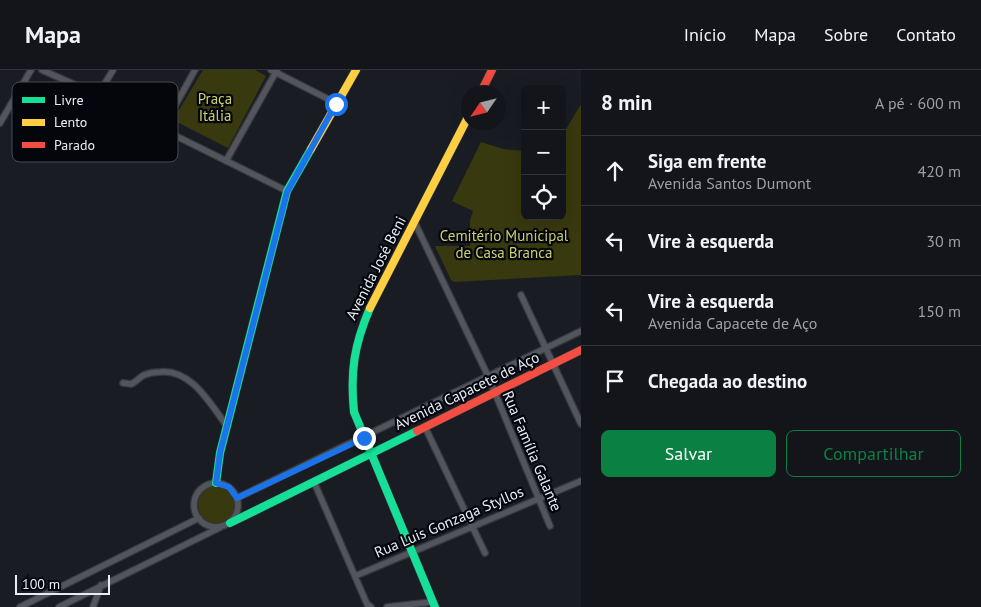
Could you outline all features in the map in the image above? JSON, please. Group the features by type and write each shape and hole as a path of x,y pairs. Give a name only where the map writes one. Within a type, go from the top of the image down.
{"street":[{"path":"24,82 31,70"},
{"path":"42,70 69,82"},
{"path":"106,82 113,70"},
{"path":"178,100 195,70"},
{"path":"216,483 220,453 287,192 356,70"},
{"path":"484,85 492,70"},
{"path":"226,160 274,71 336,104"},
{"path":"0,123 12,102"},
{"name":"Avenida José Beni","path":"433,604 354,412 350,387 351,365 360,331 370,307 462,130"},
{"path":"178,137 287,192"},
{"name":"Rua Família Galante","path":"415,223 488,376 550,526"},
{"path":"521,295 581,424"},
{"name":"Avenida Capacete de Aço","path":"237,498 581,332"},
{"name":"Avenida Capacete de Aço","path":"230,523 581,350"},
{"path":"123,383 131,384 142,376 152,373 166,371 177,373 192,382 227,426"},
{"path":"425,427 485,553"},
{"name":"Rua Luis Gonzaga Styllos","path":"355,576 581,481"},
{"path":"314,482 367,604 371,607"},
{"path":"59,607 101,585 222,527 230,523 238,512 237,498 229,487 216,483 209,484 198,493 194,506 199,518 209,526 222,527"},
{"path":"20,607 199,518"},
{"path":"92,607 101,585"},
{"path":"387,607 433,604"}],"green space":[{"name":"Praça Itália","path":"203,70 255,70 266,76 228,148 178,123 178,112"},
{"name":"Cemitério Municipal de Casa Branca","path":"581,104 581,275 454,282 451,280 435,246 470,246 470,220 473,211 452,201 481,142 503,149 521,151 521,220 566,220 566,129"},
{"path":"217,486 231,491 236,505 231,519 217,524 203,519 198,505 203,491"}],"traffic: fast":[{"path":"216,483 220,453 287,191 311,149"},
{"path":"370,308 360,334 354,359 354,412 435,607"},
{"path":"230,523 417,431"}],"traffic: slow":[{"path":"311,149 356,70"},
{"path":"370,308 461,130"}],"traffic: jam":[{"path":"484,85 492,70"},
{"path":"417,431 581,350"}],"route":[{"path":"336,104 287,192 220,453 216,483 229,487 237,498 364,438"}]}
